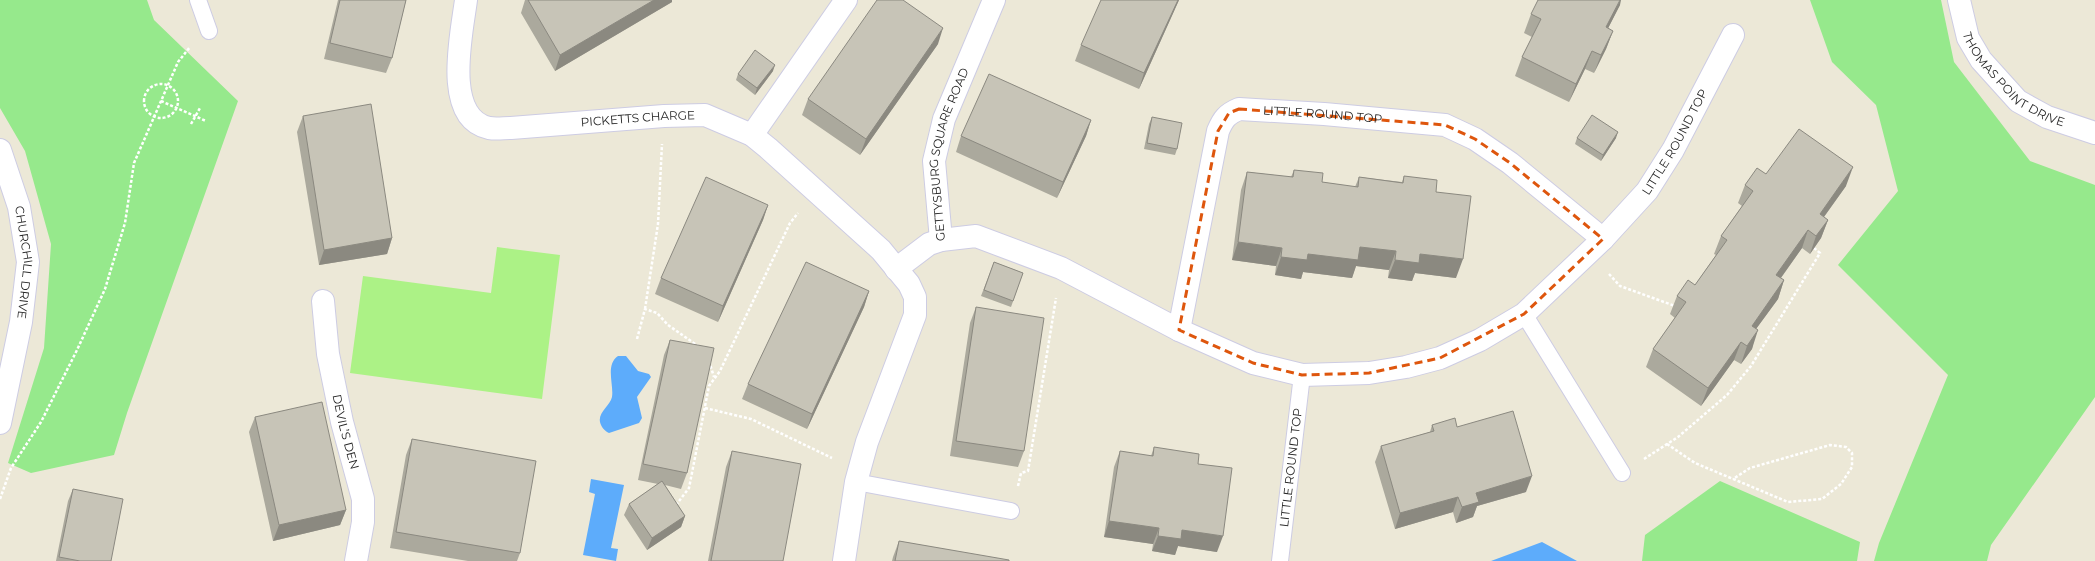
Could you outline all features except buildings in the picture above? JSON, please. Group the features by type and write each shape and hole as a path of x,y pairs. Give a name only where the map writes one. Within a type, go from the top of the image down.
{"street":[{"name":"PICKETTS CHARGE","path":"466,0 459,79 460,95 465,110 475,121 489,128 511,128 664,116 705,115 752,135 881,250 896,269"},
{"path":"752,135 846,0"},
{"name":"GETTYSBURG SQUARE ROAD","path":"896,269 929,244 941,240 934,161 944,119 994,0"},
{"name":"THOMAS POINT DRIVE","path":"1959,0 1968,38 1981,60 2018,101 2047,117 2095,133"},
{"name":"LITTLE ROUND TOP","path":"941,240 976,236 1054,266 1179,330 1253,363 1302,375 1369,374 1406,368 1447,355 1480,340 1524,314 1596,246 1647,190 1673,150 1733,35"},
{"name":"LITTLE ROUND TOP","path":"1179,330 1218,131 1222,120 1229,113 1239,109 1324,114 1445,125 1475,139 1498,155 1596,246"},
{"name":"CHURCHILL DRIVE","path":"0,150 19,207 28,262 21,322 0,424"},
{"path":"844,561 858,474 867,442 915,316 915,297 909,284 896,269"},
{"name":"DEVIL’S DEN","path":"323,301 328,354 342,422 363,499 363,522 356,561"}],"lane":[{"path":"198,0 209,31"},
{"path":"1524,314 1622,473"},
{"name":"LITTLE ROUND TOP","path":"1280,561 1302,375"},
{"path":"858,474 1011,511"}],"path":[{"path":"0,499 11,468 41,422 78,350 105,289 125,223 134,163 167,86 178,62 193,42 209,31"},
{"path":"160,84 173,89 177,95 176,108 167,117 154,116 148,112 145,105 147,91 153,86 160,84"},
{"path":"161,101 206,121"},
{"path":"192,124 200,108"},
{"path":"637,339 645,309 658,224 664,116"},
{"path":"676,506 689,488 709,386 720,371 790,223 816,191"},
{"path":"1596,246 1620,286 1676,306"},
{"path":"1622,473 1667,444 1727,395 1751,366 1820,253 1814,248"},
{"path":"1011,511 1021,473 1028,471 1055,307"},
{"path":"645,309 657,312 668,325 703,350"},
{"path":"707,355 715,378"},
{"path":"705,408 751,419 834,459 858,474"},
{"path":"1667,444 1695,463 1733,479 1788,502 1822,499 1841,484 1852,466 1852,453 1846,447 1830,445 1750,468 1733,479"}],"highlighted area":[{"path":"1239,109 1445,125 1475,139 1510,163 1603,239 1524,314 1440,358 1369,373 1302,375 1253,363 1179,330 1218,131 1229,113"}],"green space":[{"path":"0,0 147,0 154,20 238,101 127,413 114,455 31,473 8,463 44,348 51,244 25,151 0,108"},
{"path":"1810,0 1941,0 1954,62 2030,161 2095,185 2095,397 1991,545 1987,561 1874,561 1879,543 1948,375 1838,265 1898,191 1876,105 1832,62"},
{"path":"497,247 560,255 542,399 350,373 363,276 491,293"},
{"path":"1720,481 1860,542 1857,561 1642,561 1645,535"}],"water":[{"path":"618,356 626,356 638,371 649,374 651,377 637,397 642,418 639,423 609,433 602,427 600,418 602,412 612,397 611,370 614,360"},
{"path":"591,479 624,485 611,548 618,549 616,561 583,555 595,494 589,492"},
{"path":"1542,542 1577,561 1491,561"}]}
